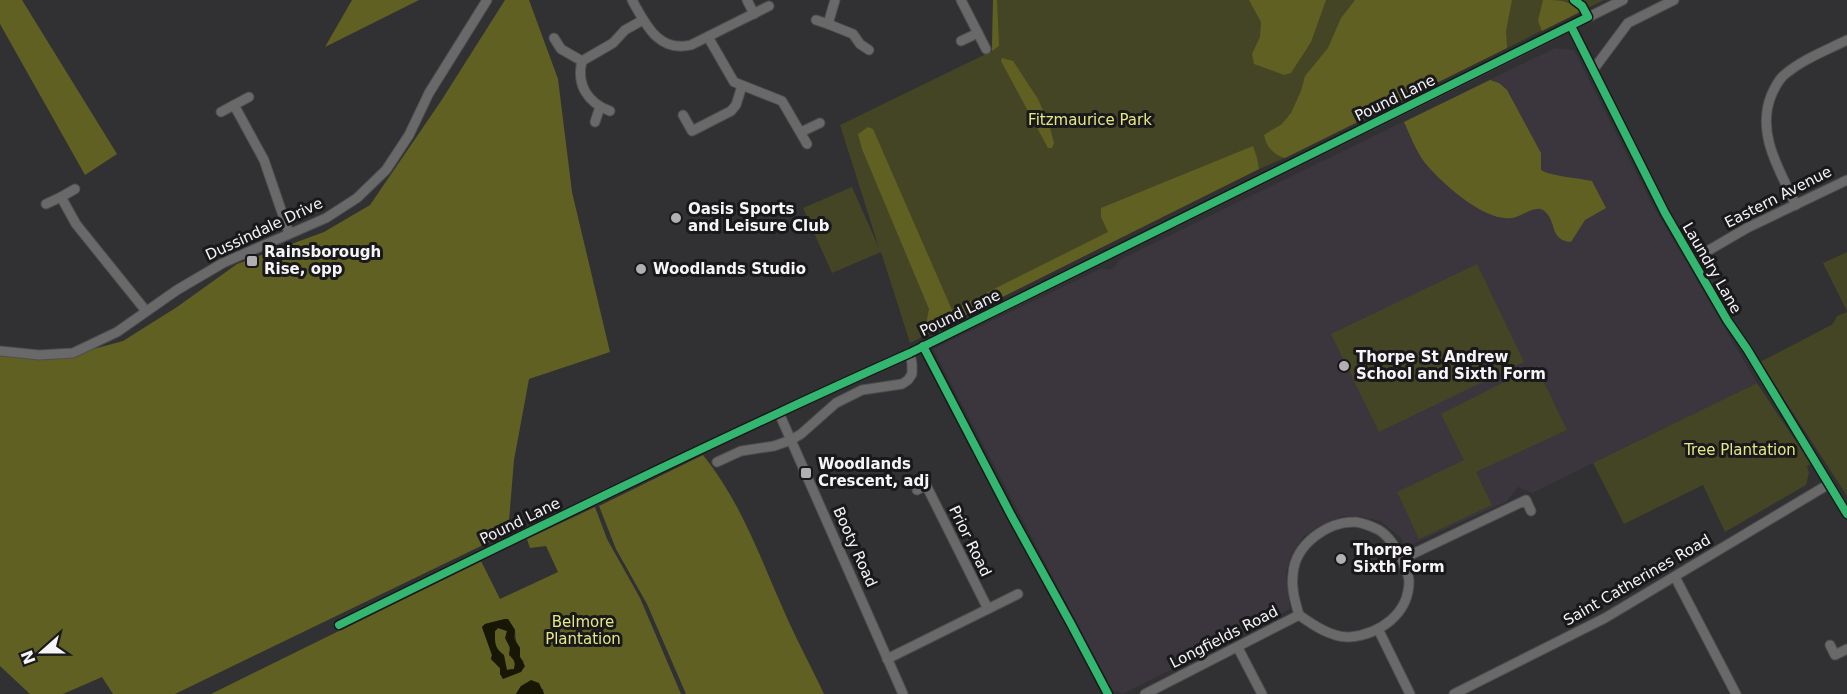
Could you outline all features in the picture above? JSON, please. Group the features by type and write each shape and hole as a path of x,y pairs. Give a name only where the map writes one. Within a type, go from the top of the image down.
{"street":[{"name":"Dussindale Drive","path":"0,351 39,355 73,353 117,332 146,311 224,263 326,218 357,198 386,170 409,135 429,93 487,0"},
{"path":"632,0 656,38 668,45 686,46 769,6"},
{"path":"747,0 754,14"},
{"path":"828,24 835,0"},
{"path":"961,0 986,49"},
{"name":"Pound Lane","path":"339,625 779,412 910,353 1623,0"},
{"path":"1593,70 1628,22 1674,0"},
{"path":"610,111 591,100 581,84 579,77 582,61 613,43 625,30 643,20"},
{"path":"816,20 853,34 868,50"},
{"name":"Laundry Lane","path":"1571,26 1665,213 1727,320 1847,514"},
{"path":"961,41 978,33"},
{"path":"708,36 734,82 782,101 807,144"},
{"path":"554,38 561,49 582,61"},
{"path":"1796,204 1767,141 1768,104 1781,78 1793,68 1847,40"},
{"path":"692,131 731,111 736,105 742,86"},
{"path":"221,112 249,97"},
{"path":"234,105 264,160 289,233"},
{"path":"595,122 600,107"},
{"path":"683,115 698,142"},
{"path":"801,132 820,123"},
{"name":"Eastern Avenue","path":"1692,260 1747,228 1847,180"},
{"path":"46,204 75,189"},
{"path":"61,197 76,224 146,311"},
{"path":"717,462 741,451 774,446 791,440 836,403 868,388 902,384 912,374 910,353"},
{"name":"Booty Road","path":"779,412 903,694"},
{"name":"Saint Catherines Road","path":"1454,694 1596,622 1830,484"},
{"name":"Prior Road","path":"926,485 988,609"},
{"path":"1299,615 1293,594 1293,571 1302,548 1316,534 1338,525 1357,522 1380,531 1394,545 1402,559 1525,495 1531,512"},
{"name":"Longfields Road","path":"1146,694 1299,615 1324,631 1349,637 1378,628 1394,620 1403,607 1409,581 1402,559"},
{"path":"1675,577 1736,694"},
{"path":"887,659 1018,594"},
{"path":"1378,628 1410,694"},
{"path":"1830,645 1840,666"},
{"path":"1238,648 1262,694"},
{"path":"1835,655 1847,649"}],"shaded area":[{"name":"Thorpe St Andrew School and Sixth Form","path":"1555,48 1574,50 1652,204 1757,383 1532,493 1518,487 1506,502 1406,547 1400,537 1380,521 1360,516 1343,516 1323,524 1303,537 1292,554 1286,572 1290,609 1123,694 1112,690 933,349 1102,268 1108,270 1114,267 1119,260"},
{"path":"508,619 515,630 514,638 520,648 520,657 525,666 521,672 503,679 500,668 491,659 492,655 482,627 485,624","holes":["498,628 507,631 505,638 510,647 509,655 515,664 514,669 507,670 504,655 498,650 495,635"]},
{"path":"531,680 539,683 544,694 516,694 521,686"}],"green space":[{"path":"0,0 22,0 117,154 85,175 0,24"},
{"path":"352,0 419,0 325,47"},
{"path":"505,0 529,0 558,79 572,192 610,352 529,379 514,460 508,533 175,694 113,694 102,677 63,694 30,694 0,666 0,354 64,357 123,341 177,307 237,264 324,232 370,205 441,101"},
{"name":"Fitzmaurice Park","path":"993,0 1604,0 910,343 881,252 832,273 803,208 852,187 879,248 840,125 992,51"},
{"path":"993,0 997,0 999,46 992,51"},
{"path":"1249,0 1326,0 1311,42 1291,73 1284,75 1254,64 1252,54 1260,37 1261,22"},
{"path":"1355,0 1512,0 1506,31 1507,48 1285,158 1281,157 1271,150 1264,135 1282,124 1291,113 1305,76 1328,48 1341,18"},
{"path":"1543,0 1568,3 1580,12 1542,31 1538,21"},
{"path":"1002,58 1013,61 1038,99 1049,124 1054,143 1052,148 1048,148 1001,61"},
{"path":"1490,80 1499,83 1507,90 1541,153 1541,170 1592,181 1606,208 1585,220 1571,242 1559,238 1548,214 1543,210 1536,209 1516,217 1501,218 1477,208 1442,181 1425,163 1416,148 1404,122"},
{"path":"868,127 873,129 952,310 1108,232 1101,217 1101,208 1253,146 1259,169 924,336 929,309 862,149 858,134"},
{"path":"1847,252 1847,311 1823,263"},
{"path":"1477,264 1524,362 1379,432 1331,334"},
{"path":"1847,312 1847,496 1760,362 1833,324 1837,316"},
{"path":"1536,366 1567,430 1476,472 1492,505 1419,539 1397,492 1464,460 1441,414"},
{"name":"Tree Plantation","path":"1757,383 1811,464 1807,466 1809,473 1806,485 1725,532 1703,485 1624,524 1593,463"},
{"name":"Belmore Plantation","path":"703,455 717,473 739,511 824,694 686,694 647,604 616,549 599,506"},
{"name":"Belmore Plantation","path":"595,507 607,539 640,598 681,694 544,694 543,689 521,686 516,694 211,694 481,561 500,599 558,572 546,546 530,548 527,539","holes":["508,619 515,630 516,643 524,662 503,679 500,668 491,659 492,655 482,627 485,624"]},
{"path":"498,628 507,631 506,640 515,664 514,669 507,670 495,645 495,631"}],"cycle path":[{"path":"339,625 694,452 910,353 1588,17 1582,6 1574,0"},
{"path":"1571,26 1665,213 1727,320 1847,514"},
{"path":"923,346 1108,694"}],"place":[{"name":"Oasis Sports and Leisure Club","path":"676,218"},
{"name":"Rainsborough Rise, opp","path":"252,261"},
{"name":"Woodlands Studio","path":"641,269"},
{"name":"Thorpe St Andrew School and Sixth Form","path":"1344,366"},
{"name":"Woodlands Crescent, adj","path":"806,473"},
{"name":"Thorpe Sixth Form","path":"1341,559"}]}
